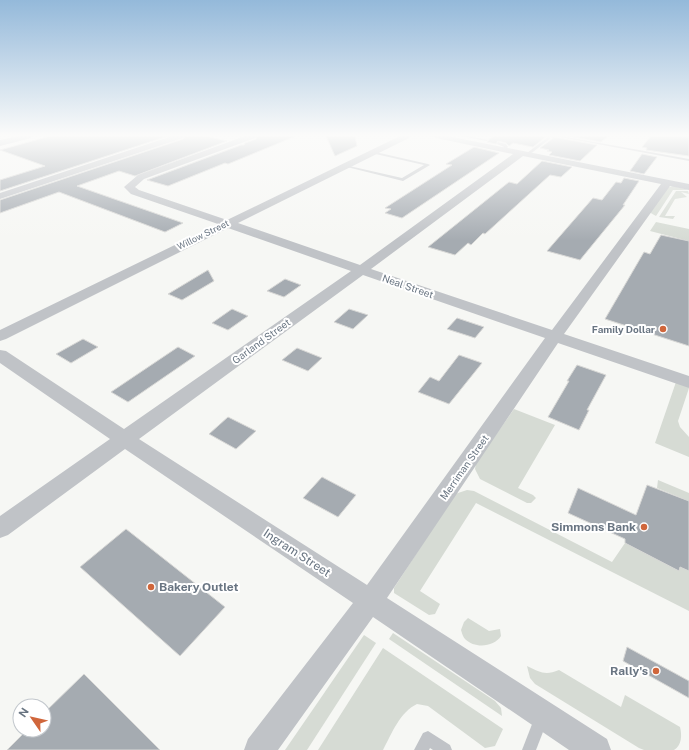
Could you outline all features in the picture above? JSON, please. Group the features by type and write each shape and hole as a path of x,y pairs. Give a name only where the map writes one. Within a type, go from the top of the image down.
{"street":[{"path":"0,196 75,171"},
{"name":"Neal Street","path":"157,171 141,177 130,187 134,192 689,382"},
{"name":"Willow Street","path":"0,336 335,171"},
{"name":"Garland Street","path":"0,528 501,171"},
{"path":"608,171 689,187"},
{"name":"Merriman Street","path":"259,750 370,601 555,336 667,183"},
{"name":"Ingram Street","path":"0,355 124,439 596,750"}],"lane":[{"path":"366,171 403,180 418,171"},
{"path":"529,750 542,714"},
{"path":"421,750 428,738 445,750"}],"shaded area":[{"path":"673,186 689,190 673,190 656,216 649,212 666,188"},
{"path":"676,191 688,191 689,194 681,192 687,197 675,199 665,216 675,216 673,219 659,217"},
{"path":"656,222 689,229 689,241 650,231"},
{"path":"676,382 689,388 678,421 680,427 689,437 689,457 655,443"},
{"path":"514,409 555,425 518,488 536,498 531,503 527,503 480,479 475,469 476,463"},
{"path":"658,480 689,493 689,501 657,488"},
{"path":"467,490 474,491 612,562 625,543 679,571 680,567 689,571 689,611 476,503 420,591 440,604 435,614 429,615 394,593 394,588 455,494"},
{"path":"468,618 489,631 500,629 501,636 494,643 484,645 469,642 464,638 461,630 464,622"},
{"path":"393,633 495,701 501,708 502,716 389,639"},
{"path":"364,635 376,643 307,750 285,750"},
{"path":"383,648 503,729 495,746 485,748 428,706 417,704 406,712 401,718 383,750 318,750"},
{"path":"527,666 546,673 559,670 621,707 625,695 680,727 681,736 679,745 674,750 644,750 639,748 535,684 530,678"}],"building":[{"path":"29,171 61,171 0,191 0,180"},
{"path":"87,171 119,171 77,186 183,223 165,232 59,192 0,213 0,200"},
{"path":"119,171 148,171 135,176"},
{"path":"171,171 205,171 168,186 147,180"},
{"path":"443,171 472,171 402,218 385,213 391,209 385,208"},
{"path":"531,171 568,171 561,177 550,175 485,234 483,233 471,245 468,243 455,255 428,247 509,182 517,184"},
{"path":"630,171 646,171 644,174"},
{"path":"624,178 639,181 623,205 625,205 580,260 547,251 593,198 602,200 616,182 621,183"},
{"path":"661,235 689,241 689,346 605,319 644,252 650,254"},
{"path":"208,270 214,281 182,300 168,294"},
{"path":"285,279 301,285 284,297 267,291"},
{"path":"232,309 248,316 228,330 212,323"},
{"path":"349,309 368,315 353,329 334,322"},
{"path":"457,318 484,327 475,338 447,329"},
{"path":"83,339 98,347 71,363 56,354"},
{"path":"178,347 195,356 128,402 111,392"},
{"path":"297,348 322,358 308,371 282,360"},
{"path":"459,355 482,363 449,404 418,392 430,377 439,381"},
{"path":"577,365 606,375 587,410 589,410 579,430 548,417"},
{"path":"228,417 256,431 236,449 209,434"},
{"path":"322,477 356,495 338,517 303,498"},
{"name":"Simmons Bank","path":"647,485 689,501 689,571 680,567 679,571 625,543 625,539 568,513 578,488 636,515"},
{"name":"Bakery Outlet","path":"126,529 225,607 180,656 80,567"},
{"name":"Rally's","path":"627,647 689,681 689,698 623,661"},
{"path":"84,674 160,750 7,750 19,738 52,738 52,705"}],"place":[{"name":"Family Dollar","path":"663,329"},
{"name":"Simmons Bank","path":"644,527"},
{"name":"Bakery Outlet","path":"151,587"},
{"name":"Rally's","path":"656,671"}]}
